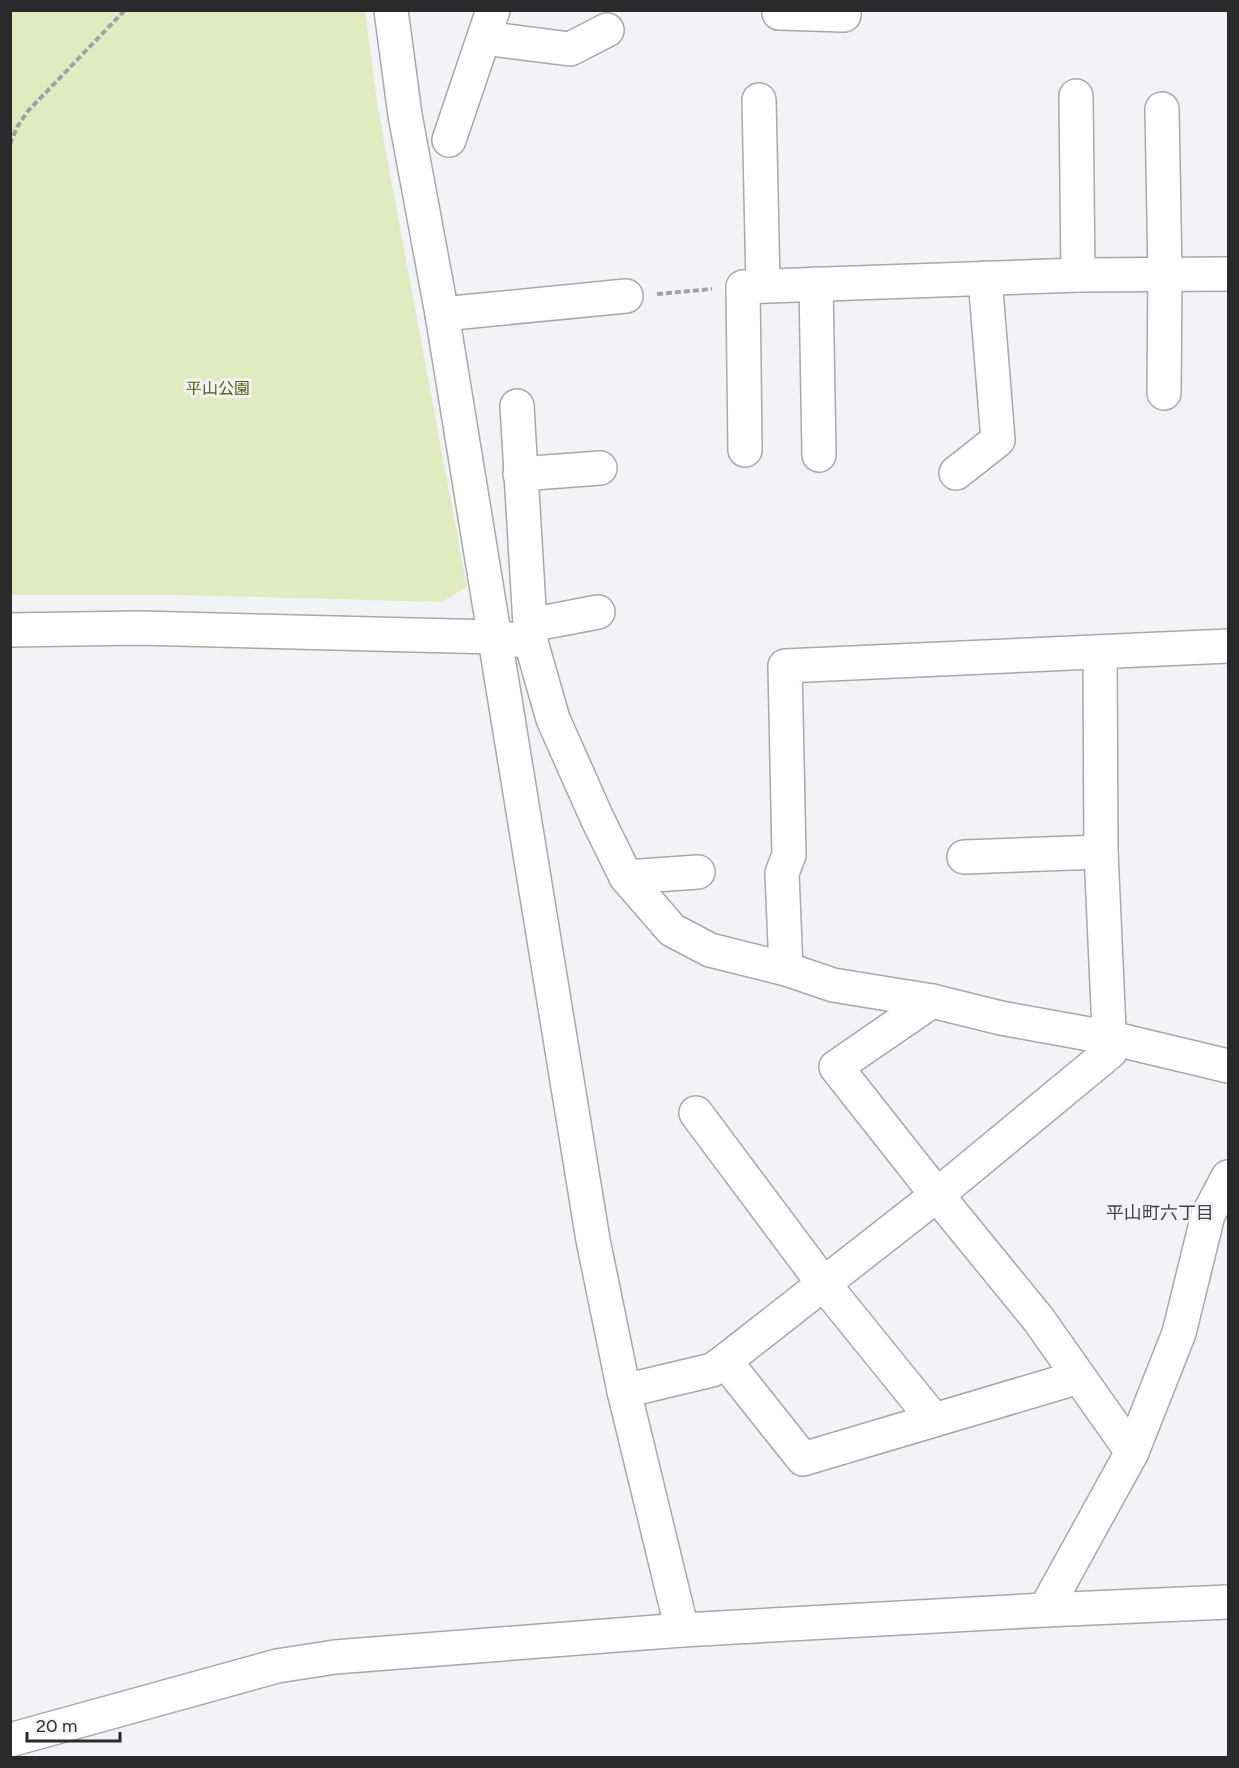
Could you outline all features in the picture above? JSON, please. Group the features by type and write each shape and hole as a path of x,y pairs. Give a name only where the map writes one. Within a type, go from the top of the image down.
{"street":[{"path":"391,10 405,115 442,314 593,1240 624,1390 682,1630"},
{"path":"779,14 844,15 844,10"},
{"path":"449,140 489,24 570,49 607,30"},
{"path":"1076,96 1078,275"},
{"path":"745,450 759,100"},
{"path":"1162,109 1165,274 1164,393"},
{"path":"753,287 1078,275 1228,274"},
{"path":"956,473 998,440 985,278"},
{"path":"816,284 819,455"},
{"path":"442,314 626,296"},
{"path":"517,406 530,634 553,719 626,877 672,930 710,950 786,969 833,985 932,1001 1001,1018 1111,1038 1228,1066"},
{"path":"520,474 600,468"},
{"path":"479,548 525,547"},
{"path":"10,630 139,628 494,637 530,634 598,612"},
{"path":"786,969 782,873 789,855 785,666 1228,646"},
{"path":"624,1390 712,1370 725,1361 937,1195 1110,1052 1101,852 1100,652"},
{"path":"964,856 1101,852"},
{"path":"626,877 698,872"},
{"path":"932,1001 836,1067 1039,1320 1132,1452"},
{"path":"696,1113 823,1283 934,1420"},
{"path":"1045,1610 1132,1452 1179,1333 1208,1215 1228,1177"},
{"path":"725,1361 803,1459 1079,1377"},
{"path":"10,1740 277,1666 335,1657 682,1630 1228,1602"}],"path":[{"path":"10,144 16,127 28,111 125,10"},
{"path":"626,296 753,287"}],"green space":[{"name":"平山公園","path":"10,11 365,11 378,109 467,587 442,602 180,595 11,595"}],"district":[{"name":"平山町六丁目","path":"1160,1213"}]}
